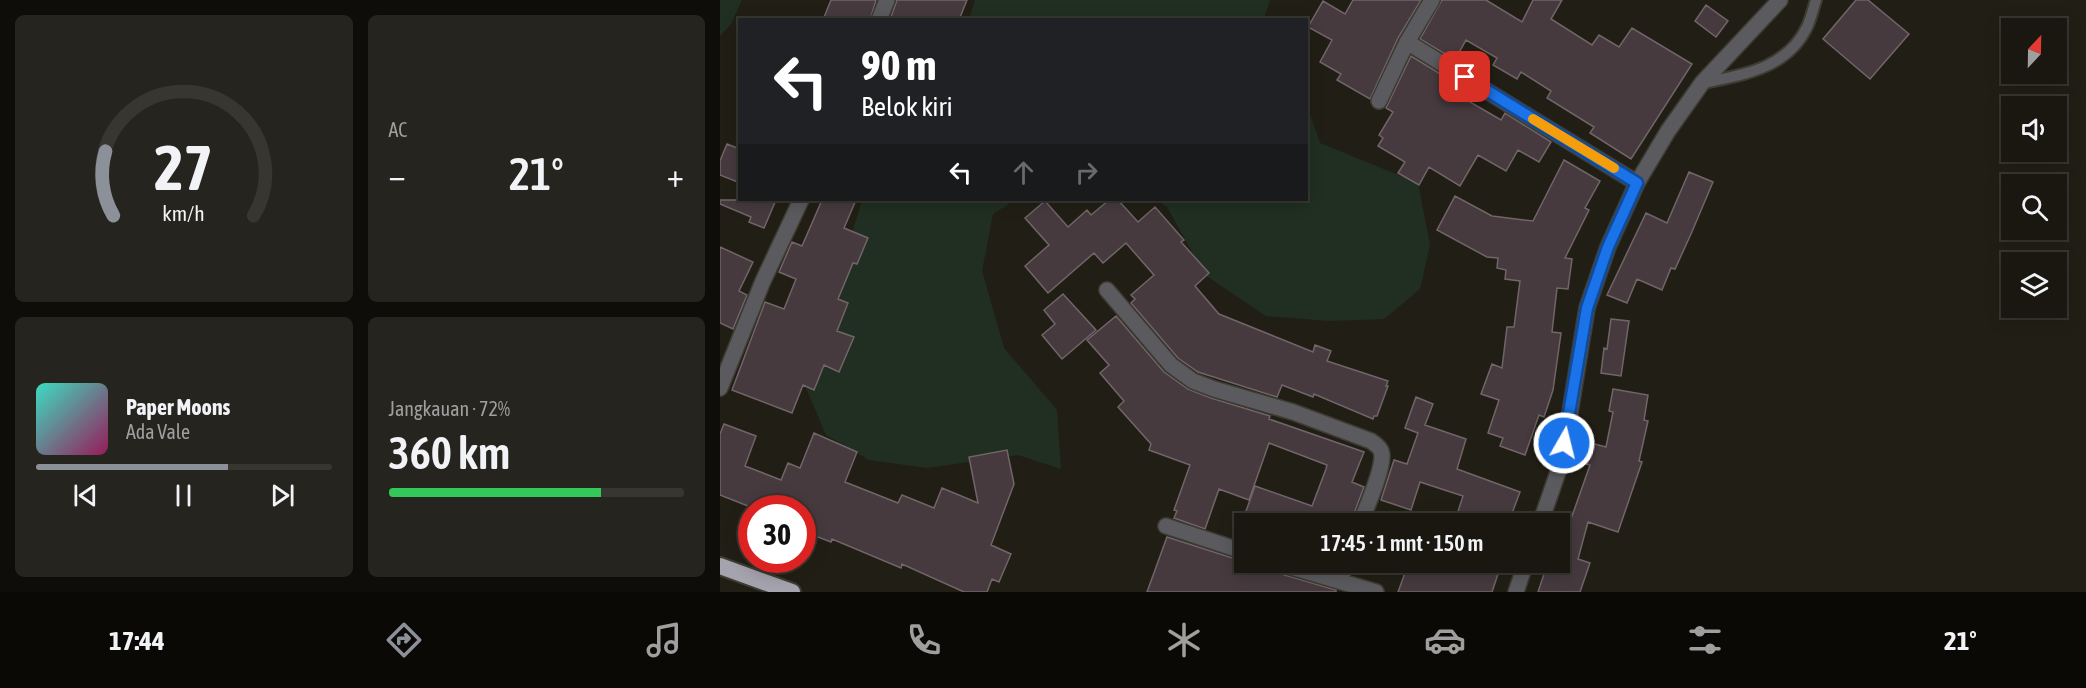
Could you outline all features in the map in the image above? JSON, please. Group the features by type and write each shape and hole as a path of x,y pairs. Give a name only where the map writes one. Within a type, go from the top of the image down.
{"highway":[{"path":"720,566 789,592"}],"street":[{"path":"880,18 887,0"},
{"path":"1379,101 1407,42 1432,0"},
{"path":"1544,513 1558,472 1587,308 1608,247 1637,183 1668,130 1702,83 1780,0"},
{"path":"1407,42 1637,183"},
{"path":"720,388 763,281 801,201"},
{"path":"1107,290 1171,365 1193,381 1293,412 1371,441 1379,447 1382,454 1364,513"},
{"path":"1166,526 1234,548"},
{"path":"1313,573 1376,592"},
{"path":"1340,581 1343,573"},
{"path":"1516,592 1522,573"}],"lane":[{"path":"1702,83 1754,72 1779,59 1794,46 1807,28 1816,0"}],"green space":[{"path":"720,0 742,0 731,24 720,36"},
{"path":"975,0 1270,0 1264,18 969,18"},
{"path":"1308,108 1320,143 1418,183 1430,245 1420,289 1384,319 1329,321 1266,316 1205,275 1167,207 1158,201 1308,201"},
{"path":"862,201 1013,201 993,214 982,271 1004,348 1057,410 1061,469 1018,455 927,468 869,460 826,435 803,381 833,295"}],"building":[{"path":"831,0 876,0 871,18 824,18"},
{"path":"897,0 967,0 960,18 891,18"},
{"path":"1353,0 1421,0 1398,38 1370,99 1337,80 1341,74 1320,62 1332,40 1308,27 1323,1 1345,14"},
{"path":"1442,0 1486,0 1522,22 1533,0 1562,0 1551,19 1592,45 1599,35 1619,47 1632,28 1692,64 1631,159 1590,133 1594,127 1547,98 1551,91 1521,72 1517,79 1493,65 1497,58 1466,40 1455,60 1420,39"},
{"path":"1856,0 1868,0 1909,34 1870,79 1823,39"},
{"path":"1706,5 1728,21 1716,37 1695,21"},
{"path":"1411,56 1475,95 1470,102 1501,120 1505,113 1551,142 1539,162 1518,150 1506,171 1478,155 1460,186 1429,167 1419,185 1398,173 1405,162 1378,146 1383,138 1379,135 1393,112 1386,108"},
{"path":"727,144 738,148 738,182 720,175 720,161"},
{"path":"1564,160 1600,181 1585,208 1589,210 1565,258 1572,259 1568,289 1557,288 1552,332 1561,333 1553,390 1544,417 1539,415 1525,455 1500,446 1503,438 1488,433 1499,400 1481,394 1492,364 1502,368 1507,327 1514,327 1520,281 1505,279 1506,270 1497,268 1498,258 1487,257 1437,230 1455,196 1492,216 1533,221"},
{"path":"1689,172 1713,182 1675,269 1671,268 1662,290 1637,279 1627,303 1607,295 1646,213 1667,223"},
{"path":"720,200 776,201 764,228 749,222 751,217 720,204"},
{"path":"822,201 856,201 844,228 868,238 857,264 853,263 838,299 848,303 837,331 854,337 839,372 824,365 814,390 803,385 792,413 732,390 765,302 784,309 796,279 779,272 792,242 802,246"},
{"path":"1045,201 1068,227 1087,210 1091,215 1108,201 1119,201 1138,222 1155,207 1184,240 1181,242 1209,273 1195,286 1219,314 1313,352 1315,345 1331,351 1327,361 1388,381 1377,416 1373,419 1314,394 1313,397 1282,385 1277,397 1198,372 1178,358 1131,303 1135,299 1131,295 1154,275 1126,243 1103,263 1094,253 1048,293 1025,266 1049,245 1025,218"},
{"path":"720,247 753,262 739,291 747,295 733,329 720,323"},
{"path":"1063,294 1096,330 1062,359 1042,335 1055,324 1044,310"},
{"path":"1116,316 1164,372 1188,389 1270,416 1269,419 1364,452 1352,482 1364,487 1354,513 1245,513 1255,486 1312,506 1326,469 1327,465 1269,443 1249,500 1219,489 1205,529 1174,518 1177,511 1174,510 1190,465 1149,450 1151,444 1118,407 1124,401 1100,373 1109,365 1087,340"},
{"path":"1611,319 1629,321 1621,376 1601,373"},
{"path":"1613,389 1648,395 1644,420 1648,421 1639,461 1642,462 1618,532 1588,522 1578,559 1590,563 1580,592 1538,592 1544,573 1570,573 1570,519 1590,465 1578,462 1583,441 1606,447 1613,412 1609,411"},
{"path":"1416,397 1433,404 1425,425 1466,439 1457,469 1520,492 1512,513 1458,513 1463,496 1420,482 1411,510 1381,500 1394,460 1407,464 1418,433 1405,428"},
{"path":"724,424 756,436 745,466 781,480 788,463 800,468 814,433 857,452 845,482 898,503 902,495 934,508 942,488 978,503 969,457 1007,450 1014,484 991,545 1011,554 999,582 992,579 987,592 964,592 902,564 901,568 832,539 831,542 816,536 816,495 738,495 738,502 720,495 720,434"},
{"path":"1167,537 1234,558 1234,573 1278,573 1336,590 1336,592 1147,592"},
{"path":"1405,573 1498,573 1492,592 1398,592"}],"slow traffic":[{"path":"1533,119 1614,168"}],"route":[{"path":"1465,77 1637,183 1608,247 1587,308 1564,443"}]}
